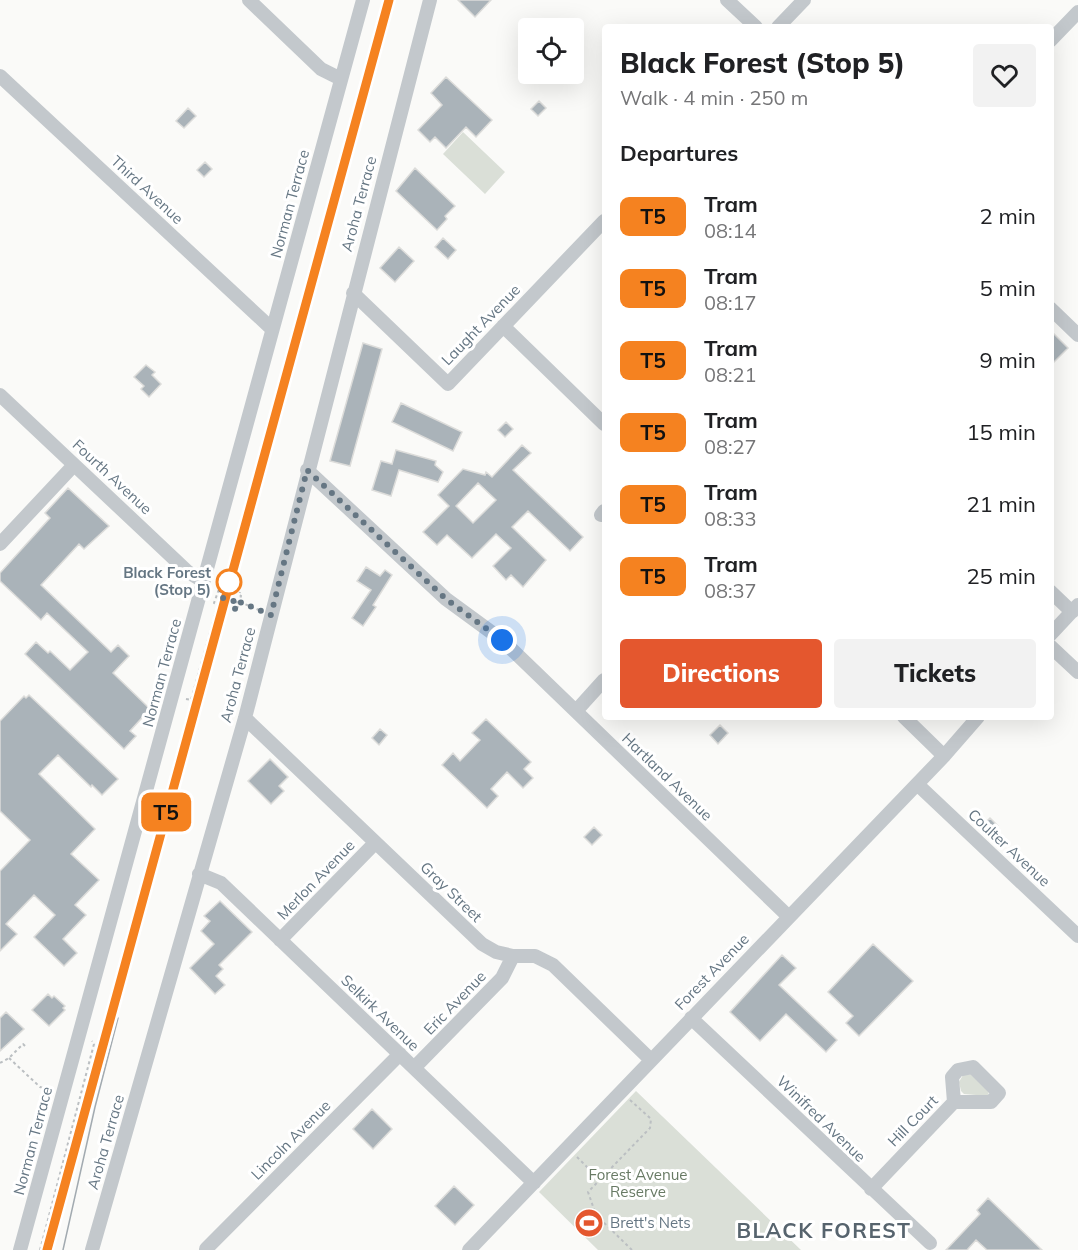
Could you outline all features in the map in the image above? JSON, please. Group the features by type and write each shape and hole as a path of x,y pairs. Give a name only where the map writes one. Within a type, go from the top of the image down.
{"street":[{"path":"249,0 321,69 341,79"},
{"name":"Norman Terrace","path":"20,1250 175,693 203,581 221,523 363,0"},
{"name":"Aroha Terrace","path":"92,1250 245,718 307,470 430,0"},
{"path":"727,0 753,24"},
{"path":"781,24 804,0"},
{"path":"1054,37 1078,12"},
{"name":"Third Avenue","path":"0,76 272,329"},
{"name":"Laught Avenue","path":"353,293 448,384 602,224"},
{"path":"1054,311 1075,326"},
{"path":"503,326 602,422"},
{"name":"Fourth Avenue","path":"0,394 188,572 203,581"},
{"path":"0,544 74,465"},
{"name":"Hartland Avenue","path":"307,470 446,599 502,640 789,917"},
{"path":"1054,594 1075,608 1054,630"},
{"path":"1054,650 1078,672"},
{"path":"576,711 602,682"},
{"name":"Gray Street","path":"245,718 482,944 496,952 513,956 535,956 553,965 651,1060"},
{"path":"906,720 944,756"},
{"name":"Forest Avenue","path":"469,1250 944,756 975,720"},
{"name":"Coulter Avenue","path":"917,784 1078,936"},
{"name":"Merlon Avenue","path":"280,940 375,843"},
{"name":"Selkirk Avenue","path":"199,874 221,883 534,1183"},
{"name":"Eric Avenue","path":"414,1068 502,978 513,956"},
{"name":"Winifred Avenue","path":"691,1018 930,1243"},
{"name":"Lincoln Avenue","path":"206,1249 400,1054"},
{"name":"Hill Court","path":"871,1189 954,1102"}],"path":[{"path":"186,699 191,700 218,604 214,603 219,589 221,590 220,597 237,602 235,609 240,602 240,592"},
{"path":"240,602 271,615"},
{"path":"40,1250 93,1044 79,1035"},
{"path":"0,1063 9,1058 23,1044 24,1046"},
{"path":"9,1058 40,1088 54,1091"},
{"path":"629,1099 651,1119 650,1128 588,1192 596,1215 632,1250"},
{"path":"575,1155 600,1180"}],"green space":[{"path":"463,132 505,172 485,194 443,154"},
{"path":"973,1074 989,1090 988,1096 964,1094 961,1091 959,1082 963,1075"},
{"name":"Forest Avenue Reserve","path":"636,1091 801,1250 598,1250 539,1192"}],"building":[{"path":"458,0 491,0 475,17"},
{"path":"446,77 492,120 476,137 466,127 446,148 435,137 430,142 418,130 442,105 431,93"},
{"path":"539,101 546,108 538,116 531,109"},
{"path":"188,108 196,116 184,128 176,121"},
{"path":"205,162 212,169 204,177 197,170"},
{"path":"415,168 455,206 445,216 447,219 437,230 396,191"},
{"path":"443,238 456,250 448,259 435,247"},
{"path":"399,247 414,261 395,282 380,268"},
{"path":"1054,334 1068,348 1054,362"},
{"path":"363,343 382,349 350,466 330,461"},
{"path":"146,365 155,372 152,375 161,384 149,397 141,389 144,386 134,377"},
{"path":"401,403 462,432 453,451 392,422"},
{"path":"506,422 513,429 505,437 498,430"},
{"path":"522,445 531,453 513,470 583,537 570,551 528,511 512,527 546,560 523,587 511,575 506,580 493,566 511,548 496,534 472,558 447,535 437,545 423,532 449,506 438,495 463,469 485,475 486,472 492,477","holes":["478,483 496,500 473,523 456,506"]},
{"path":"396,450 436,461 435,465 443,472 438,482 399,470 391,496 372,490 381,461 392,464"},
{"path":"68,488 109,526 84,549 79,544 41,585 111,652 118,645 129,656 113,673 150,709 130,731 136,736 124,749 25,654 36,642 48,653 50,651 70,670 88,652 47,613 41,620 0,581 0,573 50,518 45,513"},
{"path":"366,567 380,576 385,570 392,575 373,605 376,607 363,626 352,618 371,590 357,581"},
{"path":"29,695 118,779 102,795 58,755 39,774 95,829 71,854 99,880 75,905 86,915 63,939 77,953 64,966 34,937 55,915 34,895 6,924 17,934 0,951 0,871 30,840 0,811 0,721 24,696 26,698"},
{"path":"486,719 531,762 524,769 533,778 523,788 507,772 491,789 498,796 487,808 442,765 453,753 460,761 480,740 472,733"},
{"path":"720,725 728,733 718,744 710,735"},
{"path":"380,729 387,735 379,745 372,738"},
{"path":"270,759 288,777 279,786 284,791 271,804 248,781"},
{"path":"990,818 998,826 991,833 983,825"},
{"path":"594,827 602,835 592,845 584,837"},
{"path":"220,901 252,932 219,965 223,969 216,976 225,985 215,994 190,968 214,944 201,931 210,921 204,916"},
{"path":"873,944 913,981 859,1036 846,1023 853,1016 828,992"},
{"path":"782,955 796,968 779,985 837,1040 826,1052 786,1014 760,1041 730,1012"},
{"path":"48,994 52,998 54,996 65,1006 63,1008 65,1010 49,1026 32,1010"},
{"path":"6,1012 24,1029 0,1051 0,1018"},
{"path":"372,1109 392,1129 373,1149 353,1129"},
{"path":"454,1186 474,1205 455,1225 435,1206"},
{"path":"988,1198 1042,1250 987,1250 976,1240 967,1250 946,1250 980,1214 977,1210"}],"tram line":[{"path":"47,1250 389,0"},
{"name":"T5","path":"47,1250 389,0"},
{"path":"63,1250 95,1107 118,1018"}],"place":[{"name":"Black Forest (Stop 5)","path":"229,582"},
{"name":"Brett's Nets","path":"589,1223"}],"district":[{"name":"BLACK FOREST","path":"824,1231"}],"route":[{"path":"229,582 221,590 220,597 237,602 235,609 240,602 271,615 307,470 446,599 502,640"}]}
